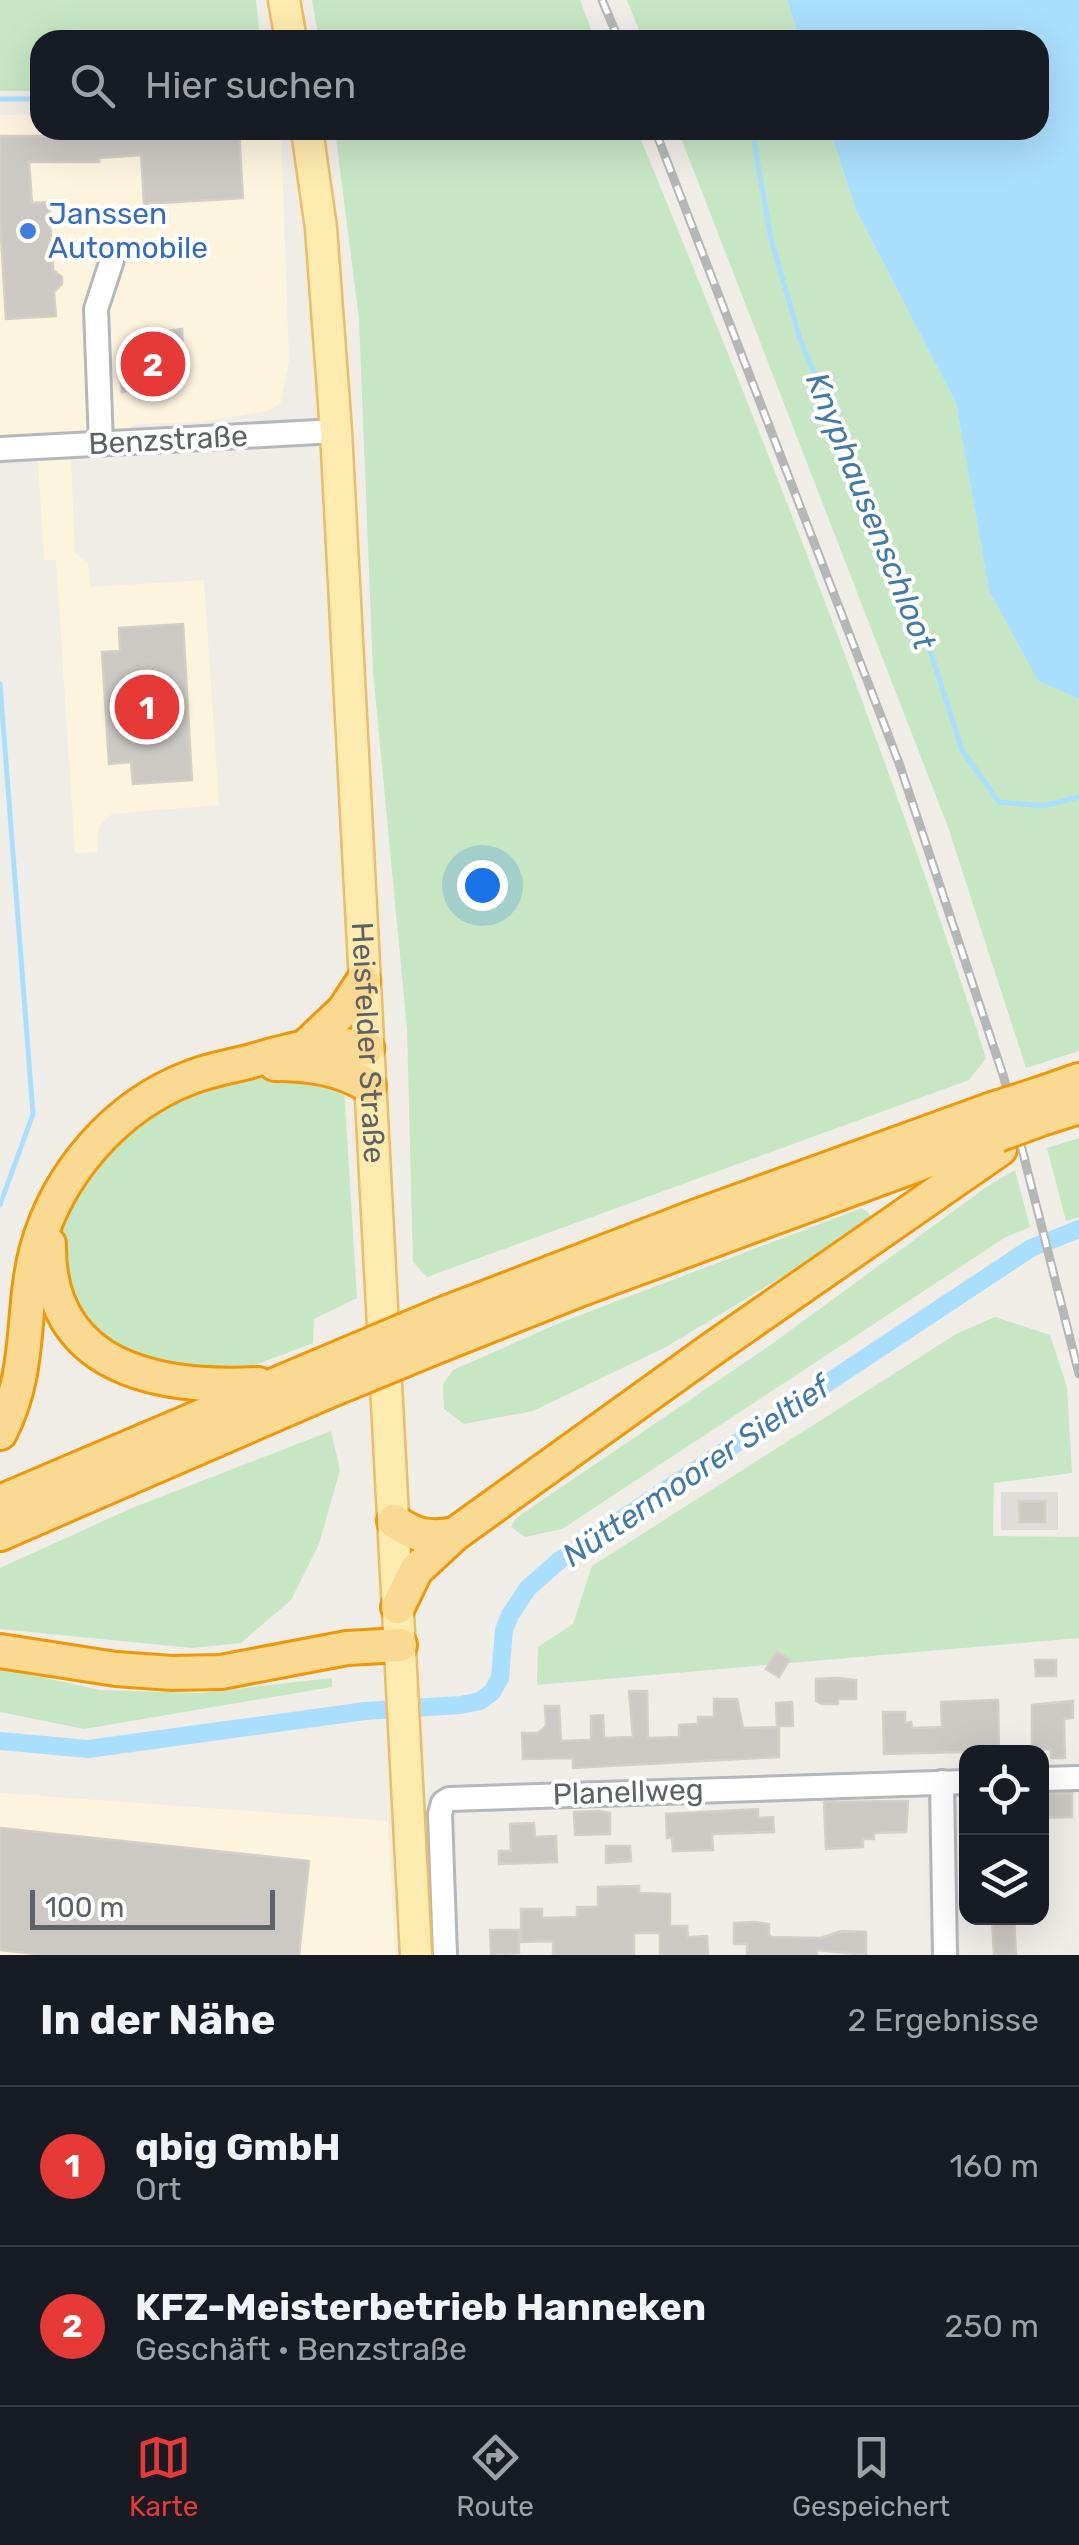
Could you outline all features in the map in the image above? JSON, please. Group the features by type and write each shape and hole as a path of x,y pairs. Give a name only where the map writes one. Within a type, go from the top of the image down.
{"highway":[{"path":"307,1045 344,1010 363,981"},
{"path":"0,1433 19,1384 38,1247 76,1166 114,1125 176,1084 240,1064 307,1045 366,1048"},
{"path":"240,1064 327,1068 347,1073 368,1086"},
{"path":"398,1608 416,1570 455,1534 715,1348 1015,1122 1079,1080"},
{"path":"0,1534 321,1380 697,1216 1015,1122 1079,1107"},
{"path":"50,1215 50,1271 59,1302 81,1336 124,1370 161,1380 226,1385 321,1380"},
{"path":"0,1502 278,1383"},
{"path":"394,1521 414,1535 434,1538 455,1534"},
{"path":"0,1651 116,1669 172,1673 220,1672 347,1648 400,1645"}],"main road":[{"path":"284,0 289,30"},
{"name":"Heisfelder Straße","path":"308,140 321,228 336,431 416,1955"}],"street":[{"path":"102,444 96,309 112,260"},
{"name":"Benzstraße","path":"0,449 336,431"},
{"path":"1049,1779 1079,1778"},
{"path":"942,1782 945,1955"},
{"name":"Planellweg","path":"445,1955 440,1814 443,1803 449,1799 959,1782"}],"shaded area":[{"path":"30,114 30,140 281,140 289,361 281,402 269,411 196,422 136,424 113,438 113,455 71,457 75,553 88,562 90,587 204,580 219,805 112,814 99,826 97,852 75,853 56,560 44,560 38,459 0,461 0,115"},
{"path":"1001,1492 1058,1492 1058,1530 1001,1530"},
{"path":"0,1793 388,1821 395,1955 0,1955"}],"green space":[{"path":"0,0 256,0 259,30 30,30 30,91 0,91"},
{"path":"312,0 580,0 591,30 317,30"},
{"path":"627,0 787,0 797,30 639,30"},
{"path":"336,140 641,140 821,591 907,824 986,1058 969,1080 427,1277 413,1262 407,1029 373,671 359,319"},
{"path":"682,140 833,140 856,210 956,403 989,591 1038,681 1079,699 1079,1051 1026,1068 948,827"},
{"path":"261,1070 344,1088 357,1298 314,1319 313,1343 214,1376 112,1354 70,1303 60,1255 73,1193 148,1107"},
{"path":"1079,1138 1079,1217 1066,1221 1047,1148"},
{"path":"1015,1170 1030,1227 1006,1237 562,1529 525,1537 511,1527 516,1518 769,1346"},
{"path":"862,1208 872,1216 870,1224 666,1347 533,1411 464,1424 444,1409 443,1384 453,1370 562,1322"},
{"path":"995,1317 1050,1335 1067,1387 1072,1473 994,1483 993,1536 1079,1537 1079,1638 537,1685 538,1647 573,1624 592,1566 956,1334"},
{"path":"331,1431 340,1470 319,1544 291,1600 241,1643 192,1648 0,1629 0,1568 132,1508"},
{"path":"0,1668 100,1690 200,1693 332,1678 332,1687 84,1729 0,1712"}],"water":[{"path":"787,0 1079,0 1079,699 1038,681 989,591 956,403 856,210 833,140 1049,140 1049,30 797,30"}],"building":[{"path":"0,136 30,136 30,140 240,140 243,198 144,204 141,155 99,158 99,162 29,162 32,203 49,202 53,270 62,277 62,284 54,292 56,316 6,319"},
{"path":"182,329 183,352 170,353 171,375 154,376 155,386 122,392 121,377 137,376 135,335"},
{"path":"183,624 192,780 133,784 131,762 109,764 102,652 120,651 119,628"},
{"path":"1019,1501 1045,1501 1045,1522 1020,1522"},
{"path":"777,1652 790,1659 779,1677 766,1669"},
{"path":"1035,1660 1056,1660 1056,1676 1036,1676"},
{"path":"816,1679 856,1680 856,1699 838,1699 838,1704 816,1701"},
{"path":"629,1691 647,1691 648,1738 679,1737 679,1725 698,1724 698,1717 714,1717 714,1699 737,1699 743,1728 779,1727 779,1757 573,1768 573,1758 523,1759 522,1733 538,1733 546,1726 545,1706 559,1706 561,1741 591,1740 591,1716 603,1715 604,1738 633,1737"},
{"path":"998,1700 999,1745 959,1745 959,1752 884,1754 883,1712 905,1712 905,1723 911,1722 912,1728 942,1727 941,1702"},
{"path":"1073,1701 1073,1718 1064,1719 1065,1758 1051,1758 1049,1745 1032,1745 1032,1705"},
{"path":"792,1702 793,1726 777,1726 776,1703"},
{"path":"1072,1793 1072,1817 1049,1818 1049,1794"},
{"path":"908,1801 906,1832 874,1833 874,1839 863,1839 863,1847 826,1849 824,1802"},
{"path":"758,1809 758,1818 773,1817 774,1832 712,1834 713,1850 673,1851 672,1837 667,1838 666,1814"},
{"path":"574,1812 610,1813 610,1834 575,1835"},
{"path":"534,1823 535,1837 556,1836 557,1862 499,1864 499,1851 511,1851 510,1824"},
{"path":"0,1828 309,1861 299,1955 45,1955 0,1950"},
{"path":"606,1846 630,1846 631,1861 606,1863"},
{"path":"639,1886 639,1893 670,1894 670,1926 687,1926 688,1937 707,1936 708,1955 660,1955 660,1933 634,1933 634,1955 553,1955 553,1941 521,1942 521,1909 542,1909 542,1918 577,1917 577,1907 598,1907 598,1887"},
{"path":"734,1923 769,1924 772,1937 820,1938 842,1931 866,1932 866,1955 817,1950 817,1955 747,1955 747,1944 734,1944"},
{"path":"992,1925 1014,1925 1016,1955 994,1955"},
{"path":"490,1930 519,1930 519,1953 491,1955"}],"waterway":[{"name":"Knyphausenschloot","path":"0,99 30,99"},
{"name":"Knyphausenschloot","path":"754,140 771,239 800,339 931,653 962,750 999,802 1043,806 1079,797"},
{"name":"Knyphausenschloot","path":"0,684 33,1114 0,1205"},
{"name":"Nüttermoorer Sieltief","path":"0,1741 88,1749 365,1711 480,1701 492,1692 500,1678 504,1630 510,1615 528,1588 560,1560 1031,1248 1079,1229"}],"railway":[{"path":"602,0 615,30"},
{"path":"659,140 899,763 1004,1078 1079,1374"}],"place":[{"name":"Janssen Automobile","path":"28,231"},
{"name":"KFZ-Meisterbetrieb Hanneken","path":"153,364"},
{"name":"qbig GmbH","path":"147,707"}]}
